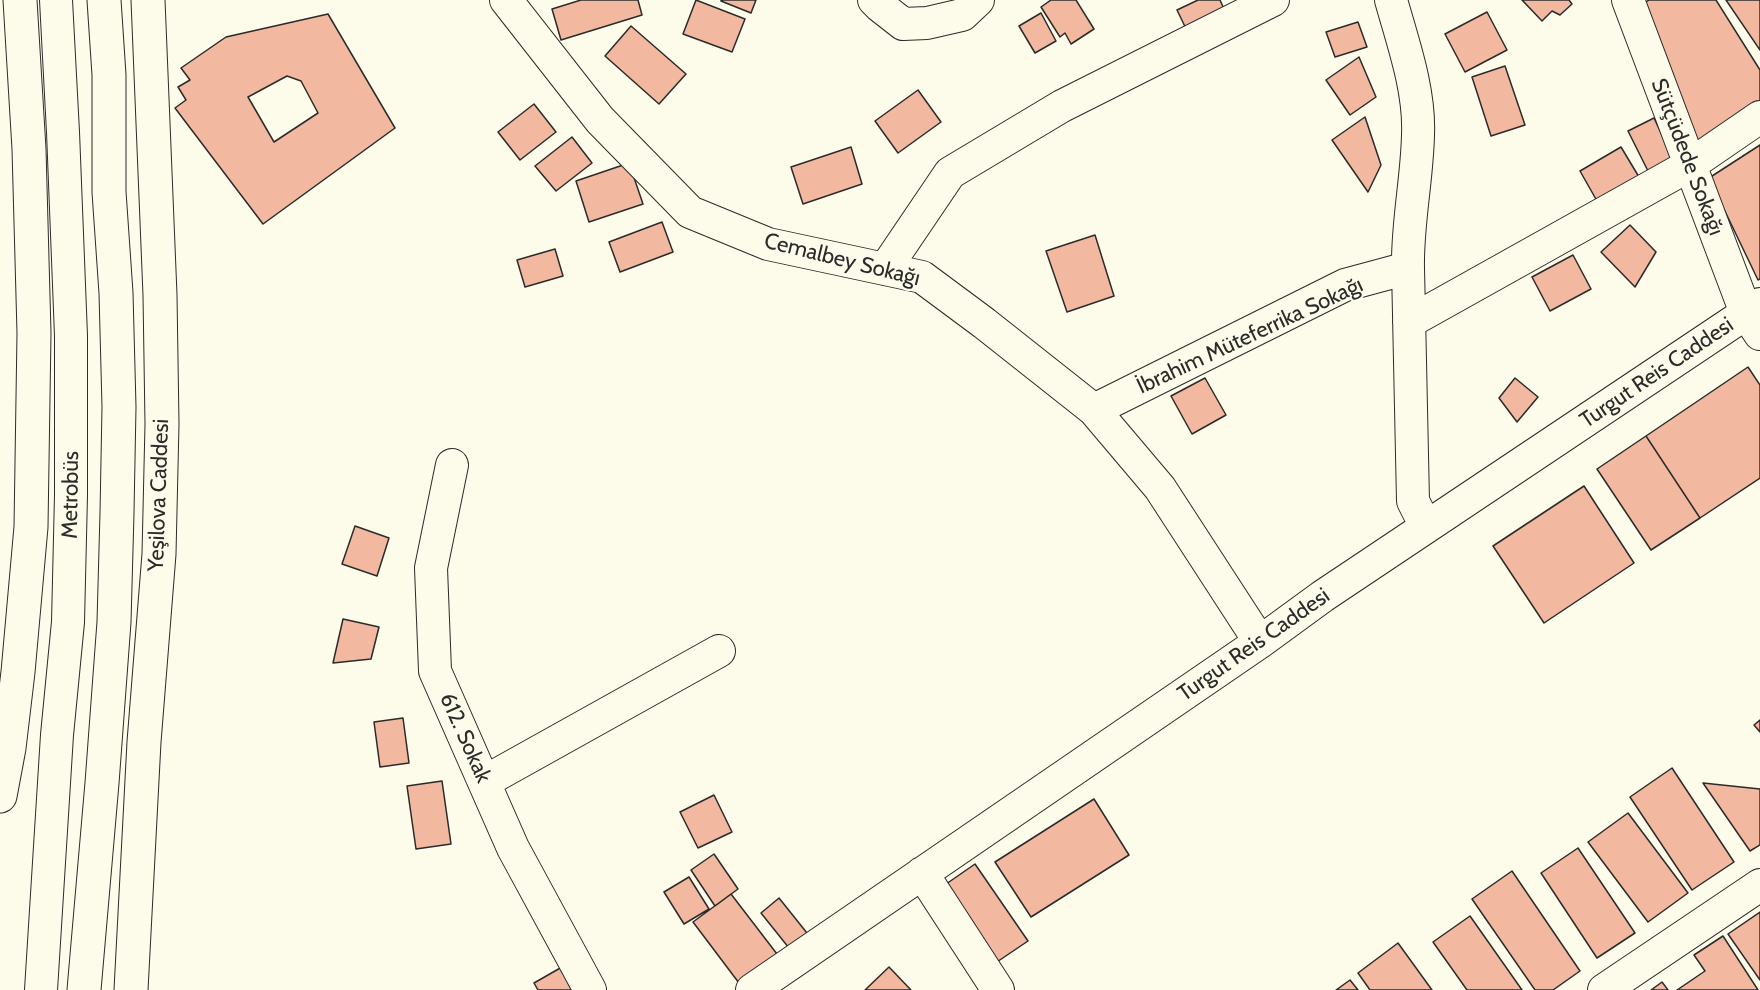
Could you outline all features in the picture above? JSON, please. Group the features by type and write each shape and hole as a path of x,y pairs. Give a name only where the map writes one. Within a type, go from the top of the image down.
{"main road":[{"path":"0,796 9,748 31,527 34,333 29,149 20,0"},
{"path":"84,990 114,622 117,513 119,407 116,293 109,192 109,75 104,0"},
{"path":"109,75 114,0"},
{"name":"Yeşilova Caddesi","path":"131,990 144,742 159,554 162,423 160,295 148,0"}],"street":[{"name":"Metrobüs","path":"41,990 57,735 68,622 71,495 71,336 56,0"},
{"name":"Cemalbey Sokağı","path":"506,0 600,120 690,212 768,244 922,277 1094,410 1161,488 1260,642"},
{"path":"874,0 903,24 927,23 962,15 978,0"},
{"path":"885,269 950,173 1062,106 1273,0"},
{"path":"1391,0 1413,79 1419,133 1407,249 1413,501 1425,527"},
{"name":"Sütçüdede Sokağı","path":"1628,0 1690,165 1755,317"},
{"path":"1409,322 1690,165 1760,117"},
{"name":"İbrahim Müteferrika Sokağı","path":"1094,410 1345,285 1408,268"},
{"name":"Turgut Reis Caddesi","path":"752,990 1425,527 1755,317"},
{"name":"612. Sokak","path":"452,465 431,568 435,671 513,848 590,990"},
{"path":"484,782 719,651"},
{"path":"922,873 998,990"},
{"path":"1604,990 1760,885"}],"building":[{"path":"581,0 638,0 642,15 561,40 552,9"},
{"path":"696,0 745,19 732,52 683,34"},
{"path":"721,0 756,0 751,13"},
{"path":"1051,0 1076,0 1094,29 1071,44 1065,33 1060,37 1041,7"},
{"path":"1198,0 1220,0 1228,18 1190,37 1177,10"},
{"path":"1522,0 1569,0 1572,4 1560,15 1552,11 1542,21"},
{"path":"1649,0 1716,0 1760,70 1760,103 1697,142 1640,6"},
{"path":"1726,0 1760,0 1760,50"},
{"path":"1487,12 1507,50 1465,72 1445,34"},
{"path":"1041,13 1056,41 1035,53 1019,26"},
{"path":"328,14 395,128 263,224 175,108 186,100 178,87 190,80 181,68 226,37","holes":["287,76 301,81 318,113 274,142 248,97"]},
{"path":"1358,22 1367,47 1335,57 1326,32"},
{"path":"631,26 686,74 659,104 605,56"},
{"path":"1359,57 1376,97 1350,115 1326,80"},
{"path":"1505,66 1525,125 1491,136 1472,77"},
{"path":"918,90 941,122 898,153 875,121"},
{"path":"534,104 556,132 520,160 498,132"},
{"path":"1365,117 1381,165 1368,192 1332,140"},
{"path":"1654,118 1676,165 1651,177 1628,131"},
{"path":"572,137 592,163 556,191 535,166"},
{"path":"1760,145 1760,279 1758,280 1709,178"},
{"path":"851,147 862,184 803,204 791,167"},
{"path":"1621,147 1639,177 1597,201 1580,171"},
{"path":"629,163 643,204 589,222 576,181"},
{"path":"662,222 673,252 620,272 609,242"},
{"path":"1630,225 1656,252 1635,287 1601,252"},
{"path":"1095,235 1114,296 1067,312 1046,251"},
{"path":"555,249 563,276 525,287 517,260"},
{"path":"1573,255 1591,289 1550,311 1532,277"},
{"path":"1748,367 1760,385 1760,478 1700,518 1646,436"},
{"path":"1205,378 1226,415 1192,434 1171,396"},
{"path":"1515,378 1538,397 1517,422 1499,398"},
{"path":"1646,436 1700,518 1651,550 1597,469"},
{"path":"1584,486 1634,563 1544,623 1493,546"},
{"path":"355,526 389,538 377,576 342,564"},
{"path":"343,619 379,627 371,659 333,663"},
{"path":"403,718 409,763 380,767 374,722"},
{"path":"1760,720 1760,732 1754,725"},
{"path":"1672,768 1734,862 1692,890 1630,797"},
{"path":"442,781 451,844 416,849 407,786"},
{"path":"1703,783 1760,789 1760,845 1750,851"},
{"path":"714,795 732,832 698,848 680,812"},
{"path":"1094,799 1129,855 1031,917 995,862"},
{"path":"1628,813 1688,893 1648,922 1588,842"},
{"path":"1578,848 1635,933 1597,958 1541,873"},
{"path":"714,854 738,889 715,906 691,870"},
{"path":"975,864 1028,941 988,968 936,891"},
{"path":"1512,871 1580,971 1553,990 1535,990 1472,899"},
{"path":"689,877 709,909 684,924 664,892"},
{"path":"731,894 777,954 739,983 693,922"},
{"path":"779,898 807,933 789,948 761,913"},
{"path":"1760,912 1760,980 1728,934"},
{"path":"1470,916 1522,990 1467,990 1433,942"},
{"path":"1723,936 1758,990 1677,990 1705,971 1694,955"},
{"path":"1398,943 1432,990 1370,990 1358,973"},
{"path":"562,967 575,990 538,990 534,983"},
{"path":"889,967 911,990 865,990"},
{"path":"1350,980 1358,990 1336,990"},
{"path":"1662,982 1668,990 1651,990"}]}
